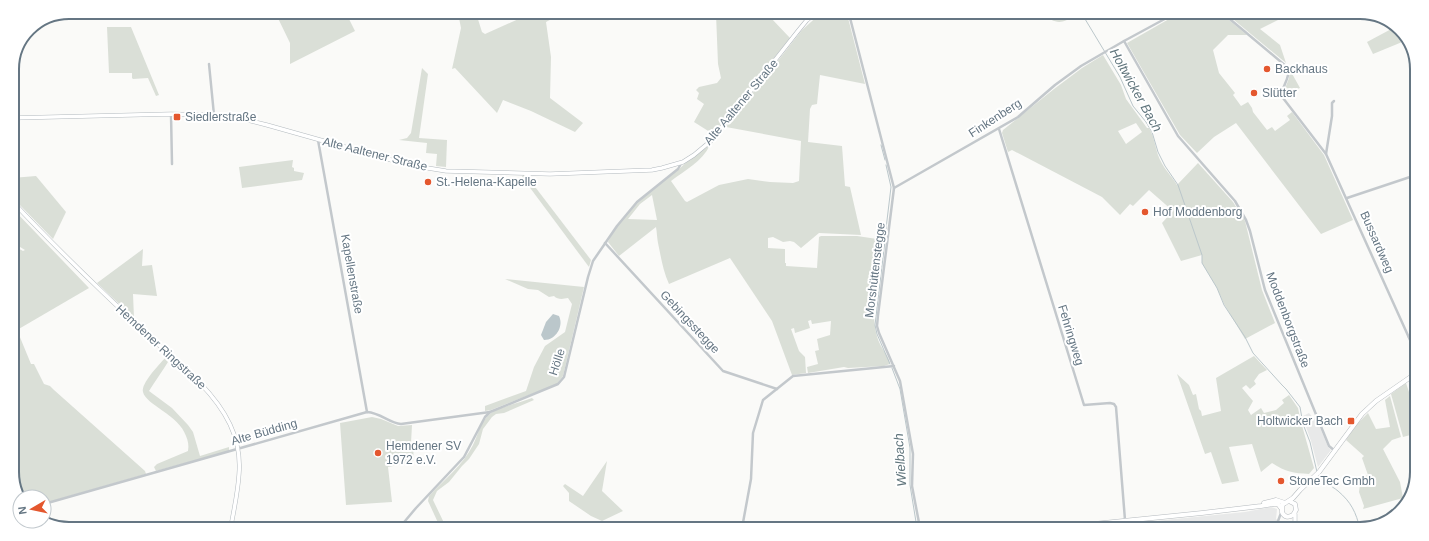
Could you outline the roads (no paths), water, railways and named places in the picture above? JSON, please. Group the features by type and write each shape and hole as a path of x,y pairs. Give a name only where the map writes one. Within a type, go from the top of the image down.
{"main road":[{"path":"1284,513 1287,502 1294,498 1319,472 1349,430 1369,407 1410,378"},
{"path":"1284,513 1295,514 1295,504 1304,486"},
{"path":"1254,507 1276,500 1295,504"},
{"path":"1116,522 1274,504 1278,504 1284,513"}],"street":[{"name":"Alte Aaltener Straße","path":"19,118 171,114 214,115 243,119 409,165 446,170 550,174 652,170 683,162 712,140 808,19"},
{"name":"Morshüttenstegge","path":"850,19 894,188 877,321 879,333 900,381 913,454 912,486 919,522"},
{"path":"1124,41 1165,19"},
{"name":"Bussardweg","path":"1231,19 1288,67 1289,75 1282,91 1283,98 1326,154 1409,337"},
{"name":"Finkenberg","path":"894,188 1018,117 1055,85 1081,66 1124,41"},
{"name":"Moddenborgstraße","path":"1124,41 1178,136 1242,211 1250,231 1265,290 1330,446 1335,451"},
{"path":"209,64 214,115"},
{"path":"1326,154 1332,116 1332,103 1334,101"},
{"path":"171,114 172,164"},
{"name":"Fehringweg","path":"999,129 1084,405 1110,403 1114,404 1116,407 1126,521"},
{"name":"Kapellenstraße","path":"318,140 367,412"},
{"name":"Hölle","path":"490,412 533,396 558,384 561,381 564,377 593,261 617,226 637,202 678,169 683,162"},
{"path":"1347,198 1410,177"},
{"name":"Hemdener Ringstraße","path":"19,208 73,264 213,396 229,420 238,449 240,474 232,522"},
{"name":"Gebingsstegge","path":"605,243 723,371 777,389"},
{"path":"743,522 751,479 753,433 763,400 793,376 894,366"},
{"path":"367,412 375,413 401,424 490,412"},
{"name":"Alte Büdding","path":"52,502 367,412"},
{"path":"404,522 464,456 480,425 490,412"},
{"path":"1278,522 1284,513 1293,520 1293,522"},
{"path":"1295,514 1295,522"}],"waterway":[{"name":"Holtwicker Bach","path":"1085,19 1120,77 1133,106 1152,132 1158,152 1165,166 1178,185 1202,255 1202,263 1217,288 1224,305 1245,337 1253,353 1286,389 1300,407 1303,424 1310,442 1317,472"},
{"name":"Wielbach","path":"881,145 885,160"},
{"name":"Wielbach","path":"885,237 891,187 886,165"},
{"name":"Wielbach","path":"885,241 875,325 877,334 890,364"},
{"name":"Wielbach","path":"892,368 900,389 910,448 910,485 916,522"},
{"name":"Holtwicker Bach","path":"1318,475 1324,482 1338,491 1350,503 1358,522"}],"place":[{"name":"Backhaus","path":"1267,69"},
{"name":"Slütter","path":"1254,93"},
{"name":"Siedlerstraße","path":"177,117"},
{"name":"St.-Helena-Kapelle","path":"428,182"},
{"name":"Hof Moddenborg","path":"1145,212"},
{"name":"Holtwicker Bach","path":"1351,421"},
{"name":"Hemdener SV 1972 e.V.","path":"378,453"},
{"name":"StoneTec Gmbh","path":"1281,481"}]}
